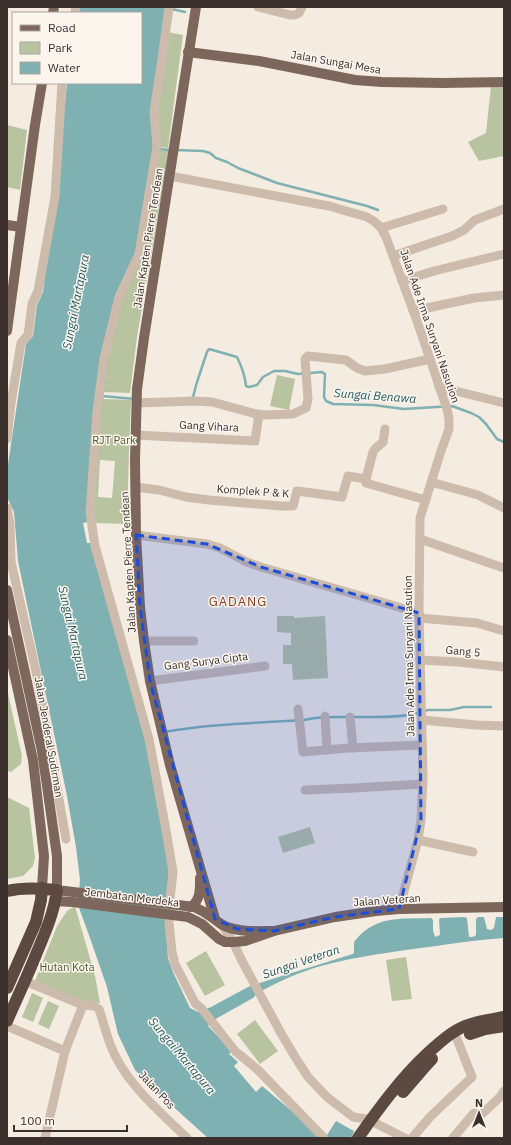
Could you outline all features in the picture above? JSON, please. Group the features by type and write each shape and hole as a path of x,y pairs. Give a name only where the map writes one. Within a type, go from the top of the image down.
{"highway":[{"path":"7,891 22,889 42,894 56,895 50,920 7,1021"},
{"path":"7,988 36,922 42,894"},
{"path":"371,1127 415,1065 438,1043 457,1030 483,1020 504,1017"},
{"path":"358,1138 371,1127 442,1049 457,1039 484,1029 504,1026"}],"main road":[{"name":"Jalan Kapten Pierre Tendean","path":"196,7 154,271 137,399 135,435 136,535 140,607 150,681 170,766 200,870 218,922"},
{"name":"Jalan Sungai Mesa","path":"188,52 259,61 355,80 375,82 504,82"},
{"path":"7,331 42,84"},
{"path":"7,225 21,227"},
{"name":"Jalan Jenderal Sudirman","path":"7,590 42,751 57,856 56,895"},
{"name":"Jalan Jenderal Sudirman","path":"7,640 33,760 44,856 42,894"},
{"path":"189,910 197,902 200,889 200,870"},
{"name":"Jembatan Merdeka","path":"56,895 189,910"},
{"name":"Jalan Veteran","path":"274,930 342,916 376,911 399,909 504,907"},
{"path":"189,910 205,912 218,922 237,929 254,932 274,930"},
{"path":"189,910 202,924 225,942 245,941 274,930"}],"street":[{"path":"169,7 154,112 157,146 139,254 119,298 104,358 97,412 90,512 95,546 149,739 173,872 170,899 170,923 175,964 195,1003 202,1009 212,1024 235,1051 257,1069 324,1138"},
{"path":"258,7 292,16 299,13 302,7"},
{"path":"7,439 11,403 21,343 28,335 32,304 38,291 55,197 62,84"},
{"path":"170,176 329,206 367,217 381,228 443,209"},
{"path":"393,256 452,236 464,230 475,220 504,209"},
{"name":"Jalan Ade Irma Suryani Nasution","path":"381,228 413,311 447,409 449,419 449,429 420,518 419,615 423,784 421,820 418,840 399,909"},
{"path":"402,281 434,271 504,254"},
{"path":"413,311 474,298 504,295"},
{"path":"137,399 212,402 258,414 293,414 306,408 308,399 305,359 308,356 346,360 357,368 365,371 385,369 430,359"},
{"path":"439,387 504,403"},
{"name":"Gang Vihara","path":"135,435 255,441 258,414"},
{"path":"385,429 383,442 373,452 366,483 426,500"},
{"name":"Komplek P & K","path":"135,487 209,500 293,506 297,491 342,497 348,476 366,479"},
{"path":"431,482 478,495 504,508"},
{"path":"7,511 10,525 11,562 37,676 66,839"},
{"path":"136,535 207,544 220,548 247,562 261,567 419,615 477,623 504,631"},
{"path":"420,539 504,568"},
{"path":"144,641 194,641"},
{"name":"Gang 5","path":"420,660 504,667"},
{"name":"Gang Surya Cipta","path":"150,681 265,666"},
{"path":"298,709 302,752 422,745"},
{"path":"325,716 327,750"},
{"path":"350,718 353,748"},
{"path":"422,720 504,726"},
{"path":"305,790 423,784"},
{"path":"418,840 473,852"},
{"name":"Jalan Kapten Pierre Tendean","path":"218,922 233,942 282,1035 308,1077 327,1097 353,1116 367,1119 371,1127"},
{"path":"25,981 83,1005 65,1051 45,1138"},
{"name":"Jalan Pos","path":"83,1005 94,1006 99,1009 110,1045 127,1076 152,1105 187,1138"},
{"path":"7,1026 65,1051"},
{"path":"412,1138 430,1117 472,1077 457,1039"},
{"path":"453,1138 474,1113 479,1116 482,1115 504,1091"},
{"path":"371,1127 405,1138"}],"highlighted area":[{"path":"136,535 207,544 261,567 419,613 421,820 399,909 335,917 274,931 237,929 215,919 150,681 140,607"}],"green space":[{"path":"167,32 183,35 168,148 160,147 156,111"},
{"path":"491,86 504,86 504,156 479,161 468,142 486,133"},
{"path":"7,125 27,130 20,190 7,187"},
{"path":"158,150 169,151 137,337 130,393 103,392 106,366"},
{"path":"277,375 295,379 289,410 270,406"},
{"name":"RJT Park","path":"102,399 131,400 127,524 95,523 92,512","holes":["100,460 115,461 112,498 98,497"]},
{"path":"277,616 294,616 294,618 325,616 328,678 293,680 292,664 283,664 283,645 291,645 291,633 277,632"},
{"path":"7,689 22,756 21,764 11,772 7,771"},
{"path":"7,797 29,808 35,858 33,866 23,876 7,879"},
{"path":"310,827 315,843 283,853 278,837"},
{"name":"Hutan Kota","path":"75,906 95,976 100,1003 83,1001 35,981 57,926 67,911"},
{"path":"206,951 225,985 205,996 186,963"},
{"path":"406,957 412,999 392,1001 386,960"},
{"path":"32,993 43,998 33,1022 22,1017"},
{"path":"48,1001 59,1006 49,1029 38,1024"},
{"path":"255,1020 278,1051 260,1064 237,1034"}],"water":[{"name":"Sungai Martapura","path":"79,7 167,7 153,146 135,255 116,297 88,522 83,523 87,543 91,543 149,750 169,870 166,929 168,958 173,972 190,1008 198,1012 211,1007 248,987 353,954 354,942 362,933 379,923 399,919 431,918 433,920 435,937 440,935 439,919 464,917 467,918 469,937 474,937 476,935 476,919 478,917 484,917 487,929 491,930 494,928 496,917 504,917 504,938 470,941 359,957 324,965 289,977 259,992 253,998 212,1021 208,1026 232,1051 229,1054 238,1062 234,1066 256,1092 262,1086 322,1138 208,1138 159,1094 135,1070 118,1034 107,987 78,905 80,880 76,847 67,796 18,561 14,512 7,497 7,471 26,344 33,336 37,305 43,292 58,174 67,84 142,84 142,12 78,12"},
{"path":"336,1121 354,1131 351,1138 325,1138"}],"waterway":[{"path":"172,9 185,12"},
{"path":"159,149 170,150"},
{"path":"175,150 203,151 210,153 216,158 238,168 277,183 378,210"},
{"name":"Sungai Benawa","path":"191,398 193,397 209,349 237,357 243,371 246,386 249,387 257,385 263,377 274,371 285,371 298,374 322,372 325,374 324,397 326,401 333,404 373,405 404,409 452,406 479,417 497,439 504,442"},
{"name":"Sungai Benawa","path":"102,396 135,399"},
{"path":"424,711 450,710 464,707 491,707"},
{"path":"353,717 395,716 419,713"},
{"path":"164,732 216,725 304,720 320,717 348,717"}],"district":[{"name":"GADANG","path":"238,601"}],"water label":[{"name":"Sungai Veteran","path":"301,962"}]}
